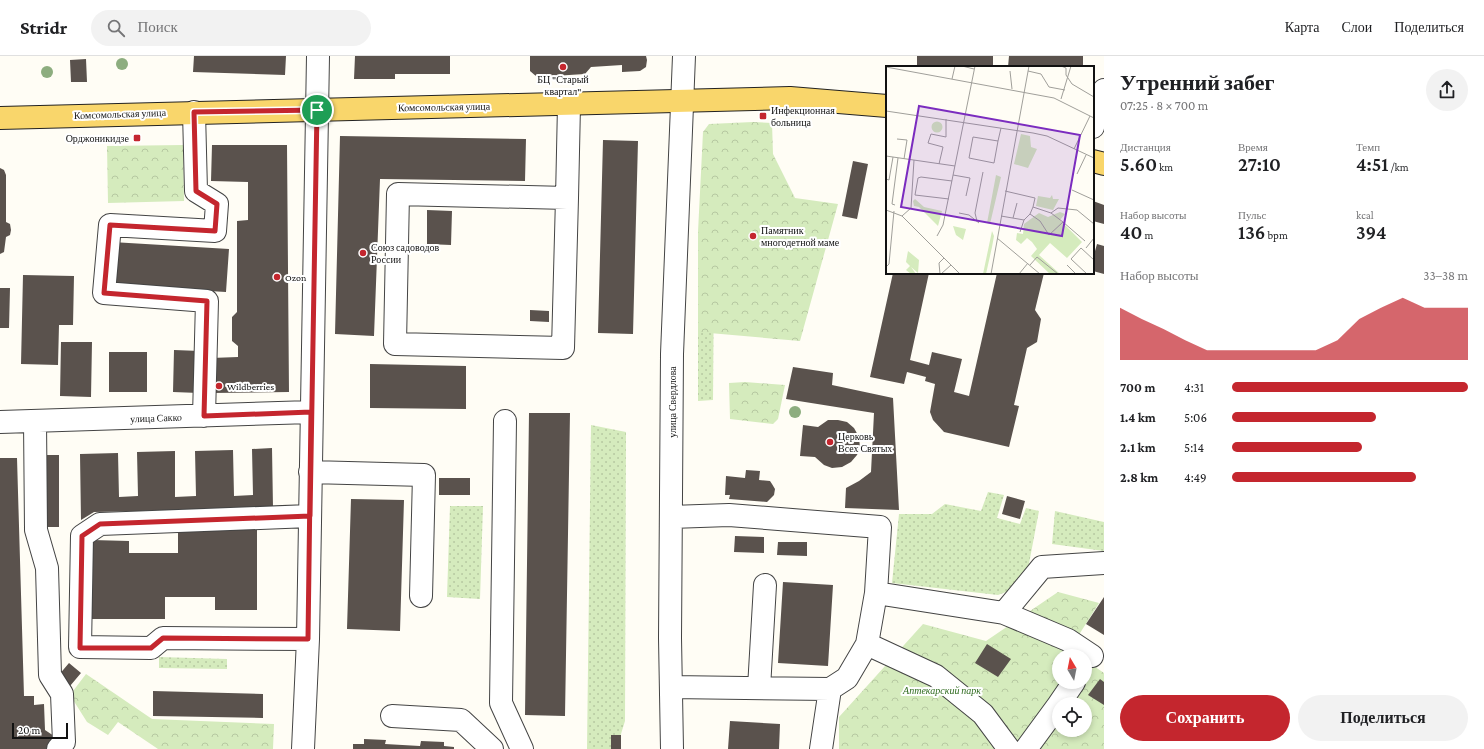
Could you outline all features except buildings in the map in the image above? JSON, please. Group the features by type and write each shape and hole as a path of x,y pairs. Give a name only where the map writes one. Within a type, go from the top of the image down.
{"main road":[{"name":"Комсомольская улица","path":"0,118 790,98 886,106"},
{"path":"1094,161 1104,164"}],"street":[{"path":"303,749 308,639 318,56"},
{"name":"улица Свердлова","path":"672,749 672,354 684,56"},
{"path":"1094,124 1104,90"},
{"path":"567,198 398,194 395,344 563,348 567,198 569,104"},
{"path":"194,112 196,191 217,204 215,231 110,225 104,293 207,301 204,416"},
{"name":"улица Сакко","path":"0,422 311,412"},
{"path":"35,421 36,530 47,568 50,675 62,694 64,742 58,749"},
{"path":"505,421 500,703 522,749"},
{"path":"310,472 424,475 421,596"},
{"path":"671,517 729,515 880,527 876,593 867,644 848,678 830,689 671,687"},
{"path":"308,639 163,638 151,648 80,648 82,536 100,524 310,516"},
{"path":"1004,613 1042,567 1104,563"},
{"path":"759,688 765,585"},
{"path":"876,593 1004,613 1068,640 1094,662"},
{"path":"867,644 936,676 983,714 1009,749"},
{"path":"821,749 830,689"},
{"path":"1026,749 1052,714"},
{"path":"392,716 461,720 492,749"}],"green space":[{"path":"753,122 772,123 773,154 795,198 838,204 800,341 698,332 698,232 703,132 709,124"},
{"path":"183,145 184,201 108,203 107,146"},
{"path":"698,272 714,273 713,400 698,401"},
{"path":"745,382 785,385 778,419 773,424 730,419 729,383"},
{"path":"591,425 626,432 625,721 620,737 613,749 587,749"},
{"path":"988,492 1004,495 997,518 1020,524 1026,508 1039,511 1027,574 1014,589 998,595 892,583 899,514 932,514 945,504 981,511"},
{"path":"450,506 483,506 480,599 447,597"},
{"path":"1055,511 1104,522 1104,551 1052,544"},
{"name":"Аптекарский парк","path":"1058,592 1099,603 1070,649 1052,649 1052,689 1092,689 1092,665 1104,673 1104,749 839,749 839,717 923,624 986,641"},
{"path":"159,657 227,659 227,669 159,668"},
{"path":"86,674 152,719 274,724 273,749 158,749 118,722 108,735 87,722 70,695"}],"place":[{"name":"БЦ \"Старый квартал\"","path":"563,67"},
{"name":"Инфекционная больница","path":"763,116"},
{"name":"Орджоникидзе","path":"137,138"},
{"name":"Памятник многодетной маме","path":"753,236"},
{"name":"Союз садоводов России","path":"363,253"},
{"name":"Ozon","path":"277,277"},
{"name":"Wildberries","path":"219,386"},
{"name":"Церковь Всех Святых","path":"830,442"}],"route":[{"path":"317,110 194,112 196,191 217,204 215,231 110,225 104,293 207,301 204,416 311,412 310,516 308,639 163,638 151,648 80,648 82,536 100,524 310,516 317,110"}]}
